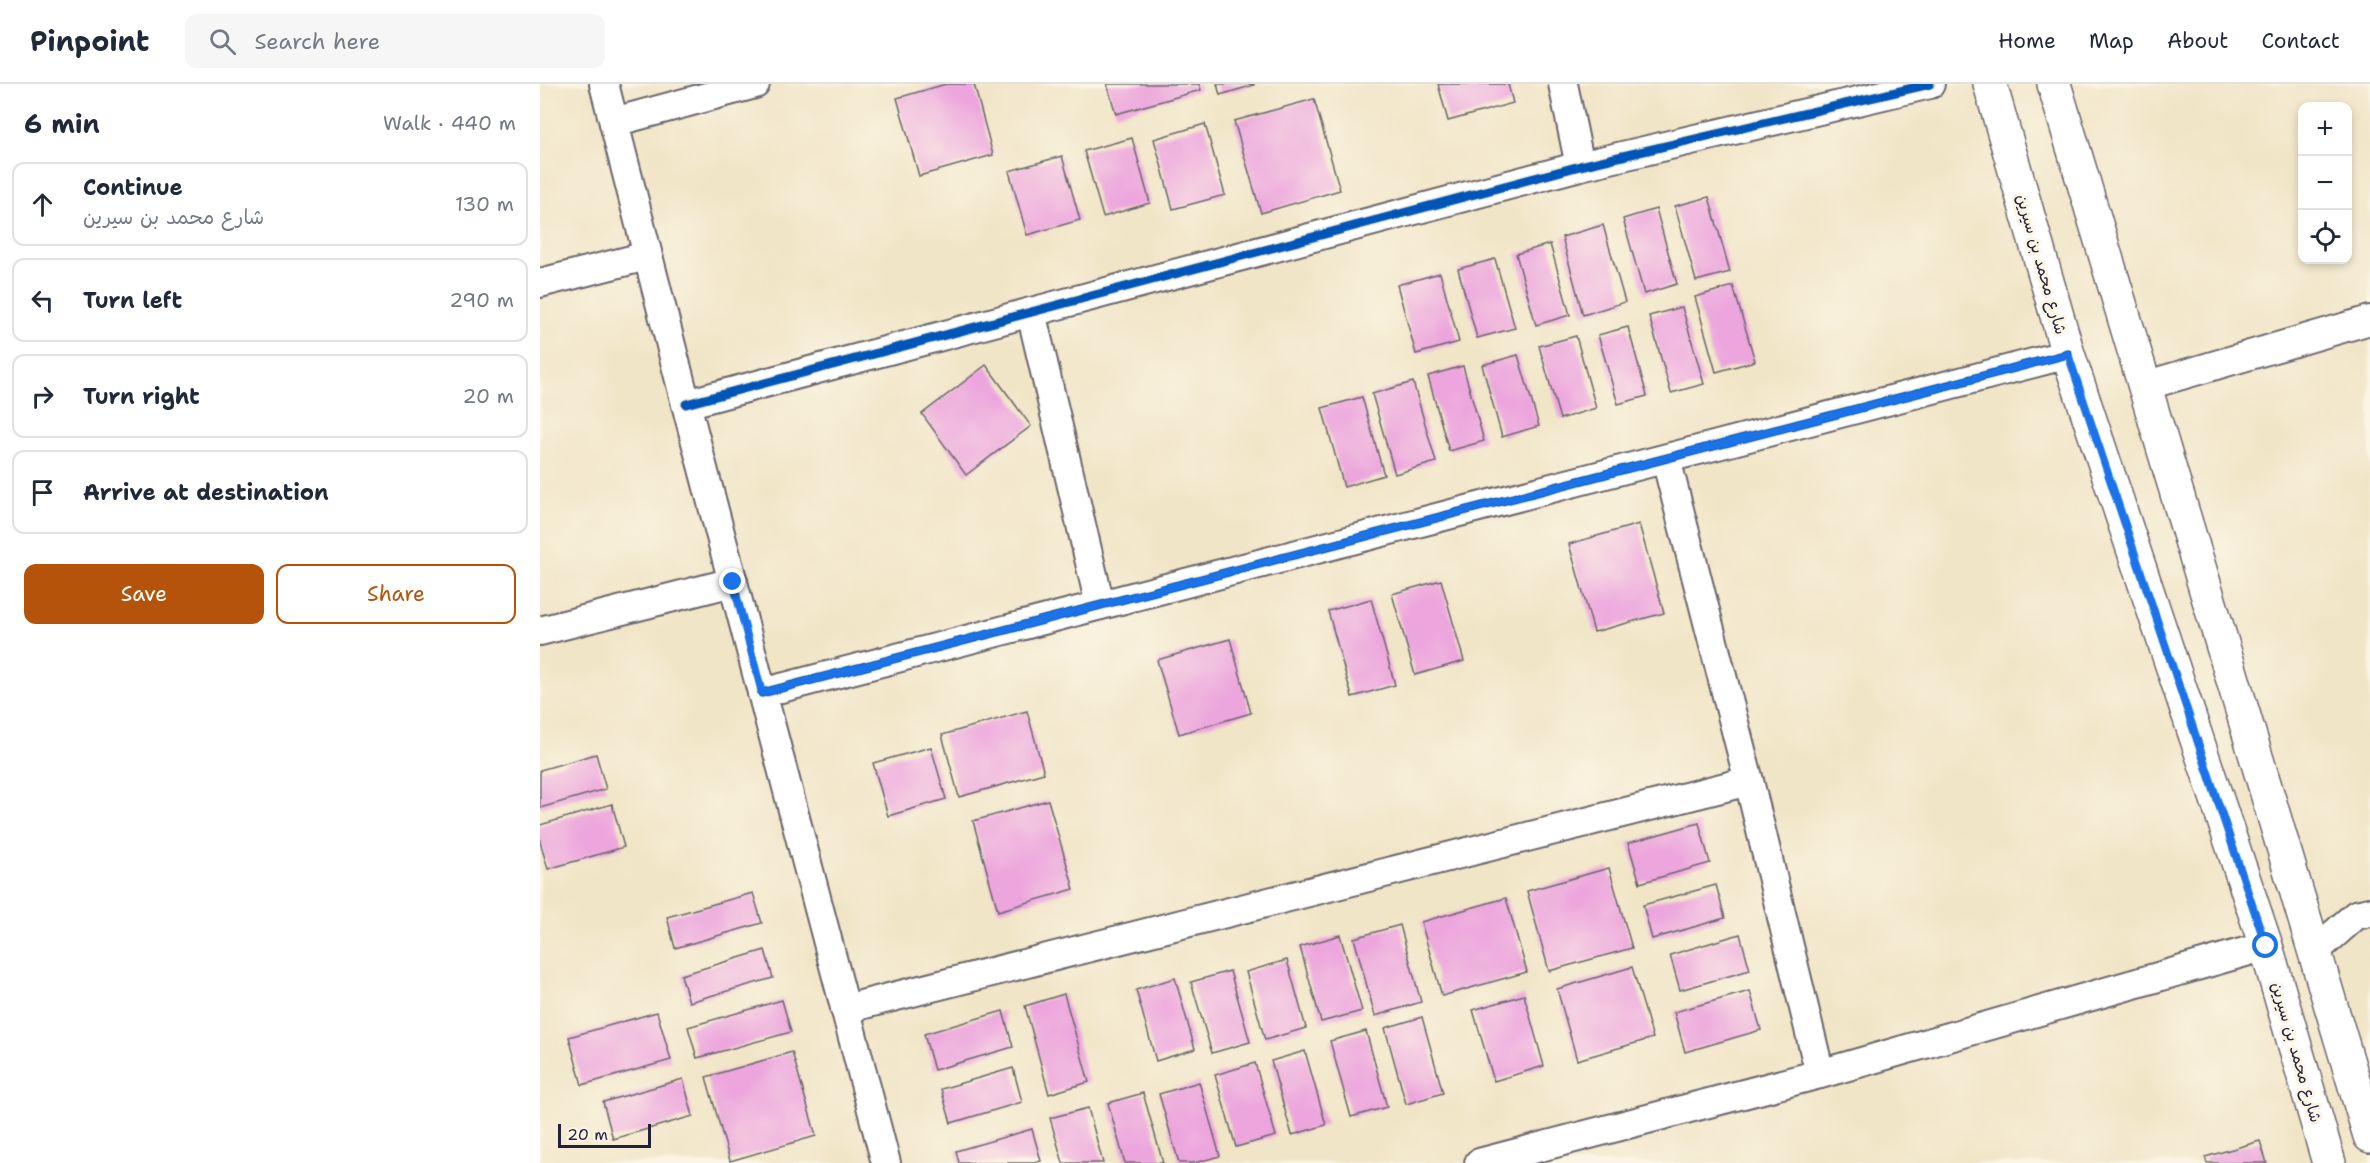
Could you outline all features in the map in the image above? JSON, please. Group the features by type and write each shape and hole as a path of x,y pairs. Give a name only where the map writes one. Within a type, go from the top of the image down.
{"street":[{"path":"604,84 647,256 886,1163"},
{"path":"614,122 755,84"},
{"path":"1563,84 1580,166"},
{"path":"686,404 1580,166 1930,84"},
{"name":"شارع محمد بن سيرين","path":"1990,84 2068,354 2266,946 2330,1163"},
{"path":"2054,84 2370,1136"},
{"path":"540,283 647,256"},
{"path":"1031,312 1101,605"},
{"path":"2144,387 2370,321"},
{"path":"762,693 2068,354"},
{"path":"1666,459 1749,781 1820,1074"},
{"path":"540,631 733,582"},
{"path":"845,1009 1749,781"},
{"path":"2314,952 2356,915 2370,912"},
{"path":"1479,1163 1524,1157 2266,946"}],"building":[{"path":"946,84 974,84 993,155 919,176 897,98"},
{"path":"1107,84 1199,84 1201,90 1116,114"},
{"path":"1217,84 1254,84 1254,85 1220,95"},
{"path":"1438,84 1508,84 1513,103 1448,121"},
{"path":"1314,99 1340,190 1261,213 1234,121"},
{"path":"1205,124 1225,195 1173,209 1154,139"},
{"path":"1132,138 1150,203 1103,217 1084,151"},
{"path":"1062,156 1080,220 1027,235 1009,171"},
{"path":"1709,197 1730,272 1696,281 1675,206"},
{"path":"1656,209 1677,284 1644,294 1623,219"},
{"path":"1603,225 1625,302 1583,315 1562,237"},
{"path":"1550,244 1570,315 1536,325 1516,254"},
{"path":"1495,259 1515,328 1477,338 1458,269"},
{"path":"1440,273 1459,342 1416,354 1397,285"},
{"path":"1733,286 1755,361 1716,372 1695,297"},
{"path":"1682,307 1704,384 1671,393 1649,316"},
{"path":"1628,327 1647,396 1618,404 1598,335"},
{"path":"1576,336 1596,408 1560,419 1539,346"},
{"path":"1518,355 1539,426 1502,437 1482,365"},
{"path":"986,365 1031,426 966,475 922,414"},
{"path":"1463,366 1484,441 1449,451 1428,376"},
{"path":"1413,382 1436,462 1395,474 1372,394"},
{"path":"1362,397 1384,475 1344,487 1322,408"},
{"path":"1639,524 1664,613 1594,632 1569,544"},
{"path":"1441,580 1464,661 1415,675 1392,594"},
{"path":"1371,599 1395,685 1352,697 1328,611"},
{"path":"1230,639 1251,713 1179,734 1157,660"},
{"path":"1027,711 1044,773 959,797 942,735"},
{"path":"931,747 946,799 888,816 873,763"},
{"path":"596,754 606,789 540,808 540,770"},
{"path":"1048,800 1074,889 998,911 973,821"},
{"path":"612,804 624,847 548,869 540,842 540,825"},
{"path":"1699,823 1710,863 1640,883 1628,843"},
{"path":"1609,868 1632,948 1549,971 1527,891"},
{"path":"1716,885 1725,918 1652,939 1643,905"},
{"path":"753,893 762,923 675,948 667,917"},
{"path":"1506,898 1527,972 1442,996 1421,922"},
{"path":"1400,925 1421,1002 1375,1016 1354,938"},
{"path":"1740,934 1750,970 1680,990 1670,955"},
{"path":"1340,935 1362,1011 1321,1022 1300,947"},
{"path":"765,950 773,978 689,1002 681,975"},
{"path":"1287,960 1306,1028 1265,1040 1246,972"},
{"path":"1632,967 1653,1038 1577,1060 1557,989"},
{"path":"1230,971 1250,1042 1212,1053 1191,982"},
{"path":"1175,978 1195,1049 1156,1061 1136,990"},
{"path":"1750,991 1761,1030 1685,1052 1674,1012"},
{"path":"1064,994 1089,1082 1049,1094 1025,1006"},
{"path":"1524,995 1544,1066 1494,1081 1473,1010"},
{"path":"782,1000 791,1032 697,1058 688,1027"},
{"path":"1003,1011 1013,1047 934,1070 924,1034"},
{"path":"657,1012 671,1060 582,1085 569,1037"},
{"path":"1422,1017 1443,1093 1406,1104 1385,1028"},
{"path":"1366,1031 1387,1107 1351,1117 1330,1041"},
{"path":"1305,1051 1326,1125 1292,1135 1271,1061"},
{"path":"792,1052 816,1136 730,1161 706,1077"},
{"path":"1255,1063 1276,1136 1236,1147 1215,1075"},
{"path":"1013,1068 1022,1102 951,1123 941,1089"},
{"path":"683,1079 693,1116 613,1139 603,1102"},
{"path":"1199,1082 1220,1156 1194,1163 1179,1163 1159,1094"},
{"path":"1143,1093 1163,1163 1125,1163 1108,1103"},
{"path":"1088,1108 1103,1163 1063,1163 1050,1118"},
{"path":"1032,1129 1041,1161 1034,1163 959,1163 956,1151"},
{"path":"2260,1141 2267,1163 2207,1163 2205,1157"}],"cycle path":[{"path":"686,404 1580,166 1930,84"},
{"path":"762,693 2068,354"}],"route":[{"path":"733,582 762,693 2068,354 2266,946"}]}
